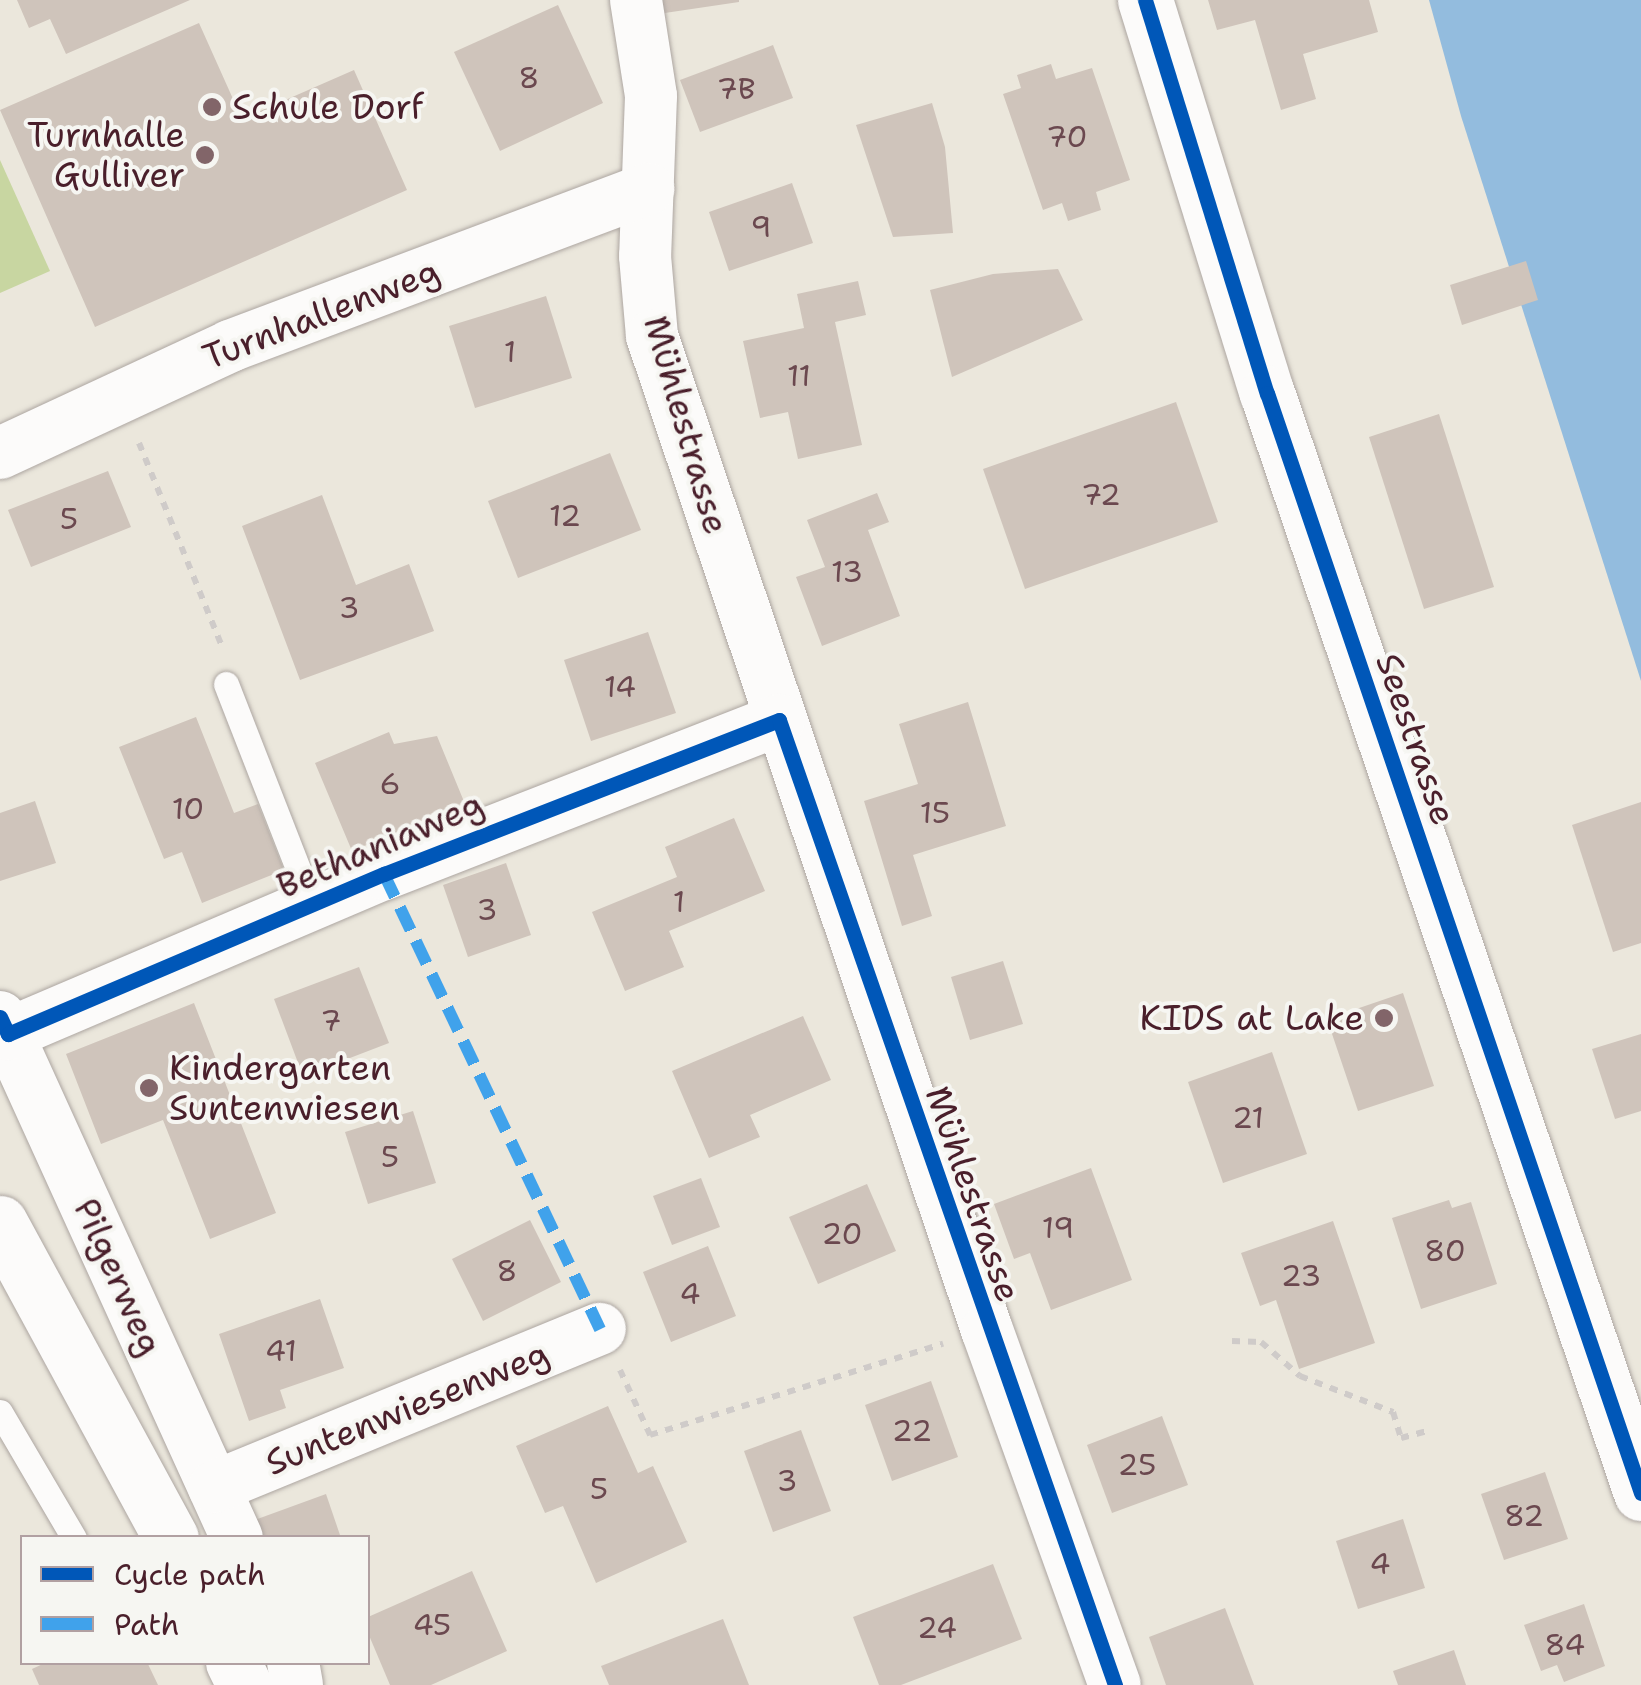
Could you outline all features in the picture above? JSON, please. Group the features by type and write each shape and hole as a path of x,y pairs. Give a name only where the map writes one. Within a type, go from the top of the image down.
{"main road":[{"name":"Seestrasse","path":"1145,0 1274,412 1641,1494"},
{"path":"0,1223 169,1535"}],"street":[{"name":"Mühlestrasse","path":"636,0 651,96 645,256 652,336 988,1330 1115,1685"},
{"name":"Turnhallenweg","path":"0,453 230,346 648,188"},
{"name":"Bethaniaweg","path":"4,1026 779,720"},
{"name":"Pilgerweg","path":"4,1026 236,1535"},
{"name":"Suntenwiesenweg","path":"214,1487 600,1329"}],"lane":[{"path":"226,684 312,905"},
{"path":"0,1412 72,1535"}],"path":[{"path":"120,396 228,661 226,684"},
{"path":"600,1329 650,1434 988,1330"},
{"path":"1232,1341 1262,1342 1300,1376 1393,1412 1402,1438 1428,1431"}],"green space":[{"path":"0,160 50,271 0,293"}],"water":[{"path":"1429,0 1641,0 1641,681 1461,116"}],"building":[{"path":"17,0 190,0 66,54 50,19 29,28"},
{"path":"656,0 739,0 739,2 658,14"},
{"path":"1208,0 1369,0 1378,32 1303,54 1316,99 1281,110 1255,20 1217,30"},
{"path":"558,5 603,103 500,151 454,52"},
{"name":"Turnhalle Gulliver","path":"199,23 242,119 354,70 407,190 95,327 0,110"},
{"path":"773,45 793,98 700,132 680,80"},
{"path":"1051,64 1056,79 1092,68 1130,180 1096,192 1101,210 1068,221 1062,203 1043,210 1003,94 1021,88 1017,75"},
{"path":"932,103 945,147 953,233 893,237 856,125"},
{"path":"792,183 813,243 729,271 709,212"},
{"path":"1526,261 1538,300 1462,325 1450,285"},
{"path":"1058,269 1083,320 952,377 930,290 993,274"},
{"path":"858,281 866,315 835,322 862,445 798,459 788,412 760,418 743,341 804,328 797,294"},
{"path":"546,296 572,378 475,408 449,326"},
{"path":"1176,402 1218,522 1025,589 983,469"},
{"path":"1439,414 1494,587 1424,609 1369,437"},
{"path":"610,453 641,530 518,578 488,501"},
{"path":"108,471 131,527 31,567 8,510"},
{"path":"877,493 889,522 868,530 900,616 822,646 796,577 825,567 807,520"},
{"path":"322,495 356,585 409,564 434,631 300,680 242,526"},
{"path":"648,632 676,713 591,741 564,660"},
{"path":"968,702 1006,826 913,855 932,916 902,926 864,801 918,784 899,724"},
{"path":"196,717 234,813 258,804 284,870 202,903 182,852 164,859 119,747"},
{"path":"389,732 394,744 437,736 465,804 352,851 315,763"},
{"path":"35,801 56,863 0,881 0,813"},
{"path":"1641,802 1641,943 1613,952 1572,825"},
{"path":"734,818 765,891 669,931 684,967 625,991 592,912 677,877 665,847"},
{"path":"506,863 531,935 468,957 443,885"},
{"path":"1003,961 1023,1024 970,1040 951,977"},
{"path":"359,967 389,1043 303,1076 274,999"},
{"path":"1403,993 1434,1086 1358,1111 1327,1019"},
{"path":"194,1003 276,1213 210,1239 163,1120 101,1144 66,1054"},
{"path":"803,1016 831,1080 750,1115 760,1137 709,1158 672,1071"},
{"path":"1641,1034 1641,1111 1615,1119 1592,1049"},
{"path":"1272,1052 1307,1154 1223,1183 1188,1082"},
{"path":"413,1111 436,1183 368,1204 345,1132"},
{"path":"1091,1168 1132,1280 1051,1310 1030,1253 1014,1259 994,1204"},
{"path":"701,1178 720,1227 672,1245 653,1196"},
{"path":"867,1184 896,1251 818,1284 789,1217"},
{"path":"1449,1200 1452,1208 1471,1202 1497,1284 1421,1309 1392,1218"},
{"path":"530,1220 561,1282 483,1321 452,1259"},
{"path":"1333,1221 1375,1343 1299,1369 1276,1300 1260,1306 1241,1253"},
{"path":"708,1246 736,1316 671,1342 643,1272"},
{"path":"320,1299 344,1368 280,1390 286,1408 249,1421 219,1334"},
{"path":"931,1381 958,1457 892,1481 865,1405"},
{"path":"608,1406 638,1473 653,1466 687,1542 596,1583 563,1506 545,1513 516,1446"},
{"path":"1162,1416 1188,1485 1112,1513 1087,1445"},
{"path":"801,1430 831,1511 773,1532 744,1451"},
{"path":"1545,1472 1568,1539 1504,1560 1481,1494"},
{"path":"326,1494 340,1535 254,1535 249,1522"},
{"path":"1403,1519 1425,1588 1358,1609 1336,1541"},
{"path":"993,1564 1022,1639 901,1685 879,1685 853,1617"},
{"path":"472,1571 507,1651 431,1685 390,1685 370,1638 370,1616"},
{"path":"1584,1604 1605,1666 1564,1682 1557,1665 1541,1671 1524,1625"},
{"path":"1225,1608 1254,1685 1166,1685 1149,1637"},
{"path":"723,1619 749,1685 609,1685 601,1666"},
{"path":"1454,1650 1466,1685 1398,1685 1393,1671"},
{"path":"41,1665 148,1665 158,1685 39,1685 32,1669"}],"marked path":[{"path":"384,874 600,1329"}],"cycle path":[{"path":"1145,0 1267,393 1641,1493"},
{"path":"0,1017 8,1034 384,874 779,720 1115,1685"}],"place":[{"name":"Schule Dorf","path":"212,107"},
{"name":"Turnhalle Gulliver","path":"205,155"},
{"name":"KIDS at Lake","path":"1384,1018"},
{"name":"Kindergarten Suntenwiesen","path":"149,1088"}]}
